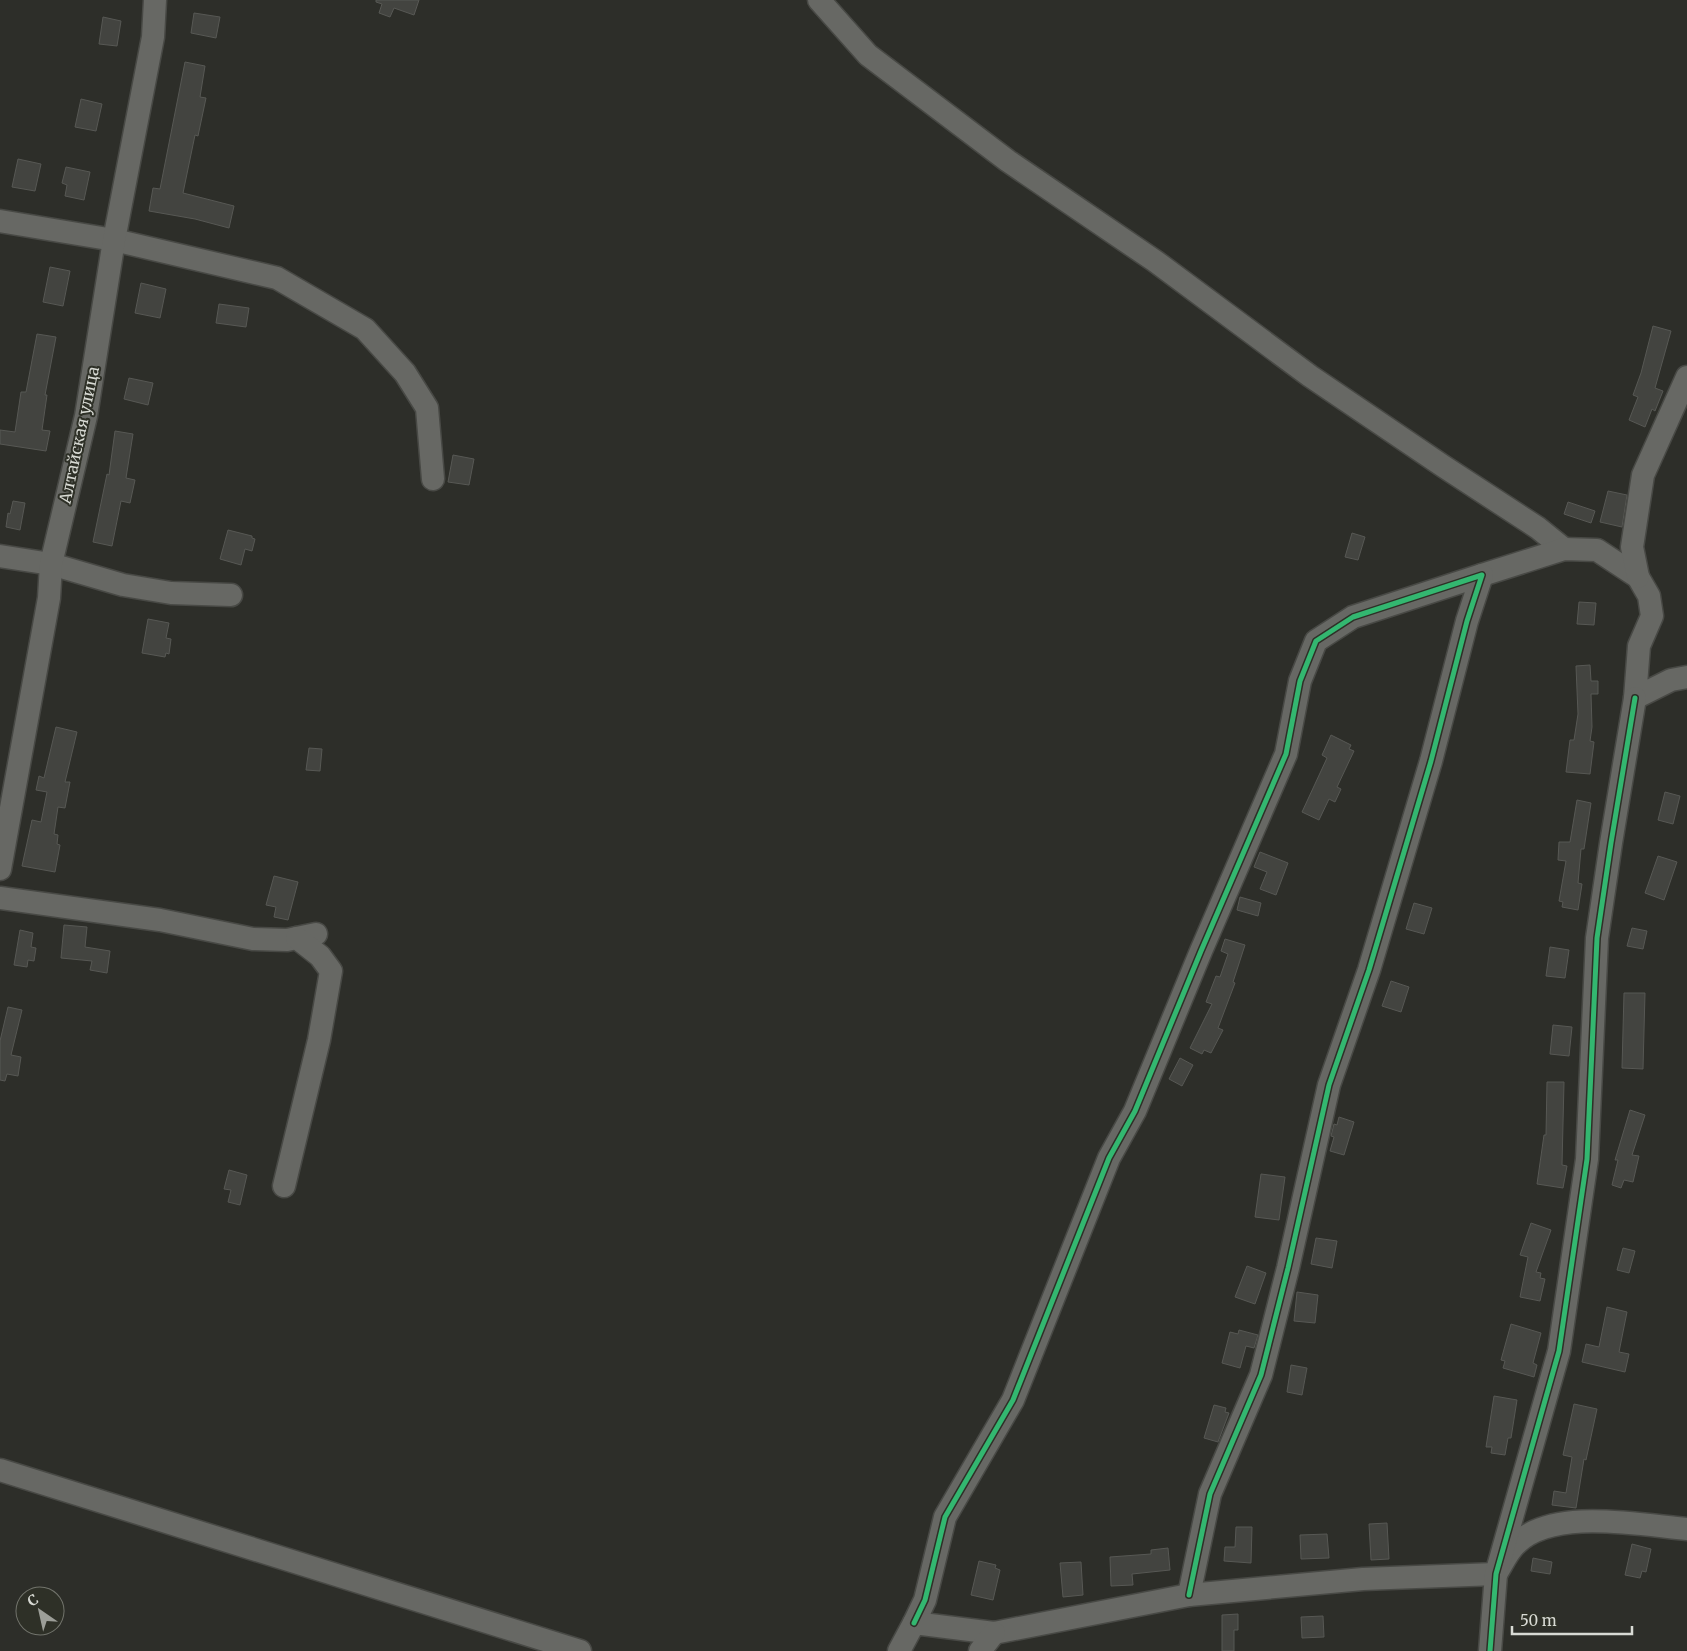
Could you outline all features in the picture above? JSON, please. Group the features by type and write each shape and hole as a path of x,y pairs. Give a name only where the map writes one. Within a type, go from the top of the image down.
{"street":[{"name":"Алтайская улица","path":"0,869 48,598 51,564 86,416 114,240 153,37 155,0"},
{"path":"819,0 868,55 1008,161 1155,261 1310,376 1538,528 1564,550"},
{"path":"0,220 114,240 277,278 365,329 405,373 428,408 433,480"},
{"path":"1490,1651 1496,1574 1559,1350 1587,1159 1598,938 1611,843 1635,698 1639,646 1652,616 1648,596 1638,577 1632,547 1644,475 1687,377"},
{"path":"899,1651 925,1600 945,1517 1013,1400 1109,1158 1136,1111 1201,951 1286,754 1300,681 1316,641 1353,617 1564,550 1596,550 1638,577"},
{"path":"0,556 51,564 123,585 171,593 231,595"},
{"path":"1189,1595 1210,1494 1262,1375 1329,1085 1374,951 1431,761 1467,621 1482,575"},
{"path":"1635,698 1672,680 1687,677"},
{"path":"0,898 160,920 253,939 287,940 307,936 331,971 318,1040 284,1186"},
{"path":"0,1470 580,1651"},
{"path":"1496,1574 1515,1545 1534,1531 1561,1523 1602,1521 1687,1529"},
{"path":"914,1624 994,1633 1189,1595 1363,1579 1496,1574"},
{"path":"980,1651 994,1633"}],"building":[{"path":"376,0 419,0 414,15 394,8 390,17 379,13 382,4 376,2"},
{"path":"194,13 220,17 216,38 191,33"},
{"path":"103,17 121,21 117,46 99,44"},
{"path":"185,62 205,66 200,97 206,98 198,136 195,135 183,193 234,206 229,228 195,219 149,211 153,188 160,189"},
{"path":"81,99 102,104 96,131 75,127"},
{"path":"18,159 41,164 35,191 12,187"},
{"path":"66,167 90,172 84,200 65,196 67,185 62,183"},
{"path":"50,267 70,271 63,306 43,302"},
{"path":"141,283 166,289 160,318 135,313"},
{"path":"219,304 249,308 246,327 216,323"},
{"path":"1653,326 1671,331 1655,388 1663,391 1655,411 1652,409 1645,427 1629,420 1638,397 1633,395 1641,373"},
{"path":"37,334 56,337 45,395 47,395 42,430 50,431 46,451 0,444 0,430 15,432 21,392 26,392"},
{"path":"129,378 153,383 148,405 124,399"},
{"path":"115,431 133,434 126,478 135,480 130,503 121,501 112,546 93,542 107,474 109,475"},
{"path":"453,455 474,459 469,485 448,482"},
{"path":"1608,491 1627,495 1622,527 1600,522"},
{"path":"13,501 25,503 20,530 6,527 8,513 10,514"},
{"path":"1568,502 1595,511 1591,523 1564,514"},
{"path":"228,530 252,536 255,539 252,551 245,549 241,565 220,559"},
{"path":"1352,533 1365,537 1358,560 1345,557"},
{"path":"1579,602 1596,603 1594,625 1577,624"},
{"path":"148,619 169,623 166,638 171,639 169,654 166,653 165,657 142,653"},
{"path":"1590,665 1591,681 1598,681 1598,694 1591,694 1592,727 1590,741 1594,742 1590,774 1566,772 1570,740 1574,740 1578,714 1576,666"},
{"path":"56,727 77,732 65,782 70,782 65,808 58,807 54,834 58,835 57,844 60,845 55,872 22,866 32,820 41,822 47,792 36,790 39,776 44,778"},
{"path":"1331,735 1351,745 1349,749 1354,751 1337,787 1341,789 1335,802 1329,799 1319,820 1302,812 1327,758 1322,755"},
{"path":"309,748 322,749 320,771 306,770"},
{"path":"1665,792 1680,796 1673,824 1658,820"},
{"path":"1577,800 1591,803 1584,849 1581,849 1578,883 1582,884 1578,910 1562,907 1563,902 1559,901 1566,861 1558,860 1559,842 1570,842"},
{"path":"1260,852 1288,863 1276,895 1260,889 1267,872 1254,867"},
{"path":"1658,856 1677,862 1664,900 1645,893"},
{"path":"274,876 298,882 288,920 274,917 276,907 266,905"},
{"path":"1240,897 1261,903 1258,916 1237,910"},
{"path":"1414,903 1432,908 1424,934 1406,929"},
{"path":"64,925 87,927 85,947 110,951 107,973 90,970 92,961 61,958"},
{"path":"1632,928 1647,931 1643,949 1627,946"},
{"path":"20,930 33,933 31,947 36,948 34,961 28,960 27,967 14,965"},
{"path":"1225,939 1245,945 1233,982 1235,983 1218,1028 1223,1030 1211,1053 1204,1050 1202,1054 1190,1048 1212,1004 1206,1002 1216,976 1220,977 1228,954 1221,951"},
{"path":"1550,947 1569,950 1565,978 1546,976"},
{"path":"1391,981 1409,987 1401,1012 1382,1006"},
{"path":"1624,993 1645,993 1643,1069 1622,1068"},
{"path":"8,1007 22,1010 11,1055 21,1057 18,1076 7,1074 5,1081 0,1080 0,1041"},
{"path":"1553,1025 1572,1027 1569,1056 1550,1054"},
{"path":"1180,1058 1193,1065 1182,1086 1169,1079"},
{"path":"1547,1082 1564,1082 1562,1165 1567,1166 1563,1188 1537,1184 1544,1135 1546,1135"},
{"path":"1630,1110 1645,1115 1632,1155 1639,1156 1633,1182 1624,1180 1621,1188 1612,1185 1618,1160 1615,1160"},
{"path":"1339,1117 1354,1122 1344,1155 1330,1151 1334,1137 1331,1136 1334,1124 1337,1125"},
{"path":"229,1170 247,1175 240,1205 228,1202 231,1190 224,1189"},
{"path":"1261,1174 1285,1177 1279,1220 1255,1217"},
{"path":"1531,1223 1551,1230 1536,1272 1541,1273 1540,1278 1545,1279 1540,1301 1520,1297 1528,1257 1520,1255"},
{"path":"1316,1238 1337,1241 1332,1268 1311,1264"},
{"path":"1623,1248 1635,1251 1629,1273 1617,1270"},
{"path":"1247,1266 1266,1273 1255,1304 1235,1297"},
{"path":"1297,1292 1318,1295 1315,1323 1294,1321"},
{"path":"1607,1307 1627,1312 1619,1352 1629,1354 1625,1372 1582,1362 1586,1344 1599,1347"},
{"path":"1511,1324 1541,1333 1533,1363 1537,1365 1534,1377 1503,1368 1505,1361 1501,1360"},
{"path":"1239,1330 1258,1335 1254,1348 1246,1346 1240,1368 1222,1363 1230,1332 1238,1334"},
{"path":"1291,1365 1307,1368 1302,1395 1287,1392"},
{"path":"1494,1396 1517,1400 1511,1438 1508,1438 1505,1455 1491,1453 1492,1447 1486,1447"},
{"path":"1574,1404 1597,1409 1586,1460 1584,1459 1576,1508 1552,1505 1554,1491 1566,1493 1572,1457 1563,1455"},
{"path":"1214,1405 1226,1408 1225,1412 1229,1413 1218,1442 1204,1438"},
{"path":"1387,1523 1389,1559 1371,1560 1369,1524"},
{"path":"1236,1527 1252,1527 1251,1563 1224,1561 1225,1547 1235,1547"},
{"path":"1327,1534 1329,1558 1301,1559 1300,1535"},
{"path":"1632,1544 1651,1549 1646,1572 1642,1571 1640,1578 1625,1575"},
{"path":"1168,1548 1170,1570 1132,1574 1133,1585 1111,1586 1110,1557 1151,1554 1151,1550"},
{"path":"1533,1558 1552,1562 1550,1574 1531,1571"},
{"path":"979,1561 996,1565 995,1568 1000,1570 993,1600 971,1595"},
{"path":"1081,1562 1083,1595 1063,1597 1060,1563"},
{"path":"1238,1614 1238,1630 1234,1630 1234,1651 1222,1651 1222,1615"},
{"path":"1323,1616 1324,1637 1302,1638 1301,1617"}],"cycle path":[{"path":"914,1623 925,1600 945,1517 1013,1400 1109,1158 1135,1111 1201,951 1286,754 1300,681 1316,641 1353,617 1482,575 1467,621 1431,761 1369,970 1329,1085 1288,1268 1261,1375 1210,1494 1189,1595"},
{"path":"1490,1651 1496,1574 1559,1351 1587,1159 1597,938 1635,698"}]}
